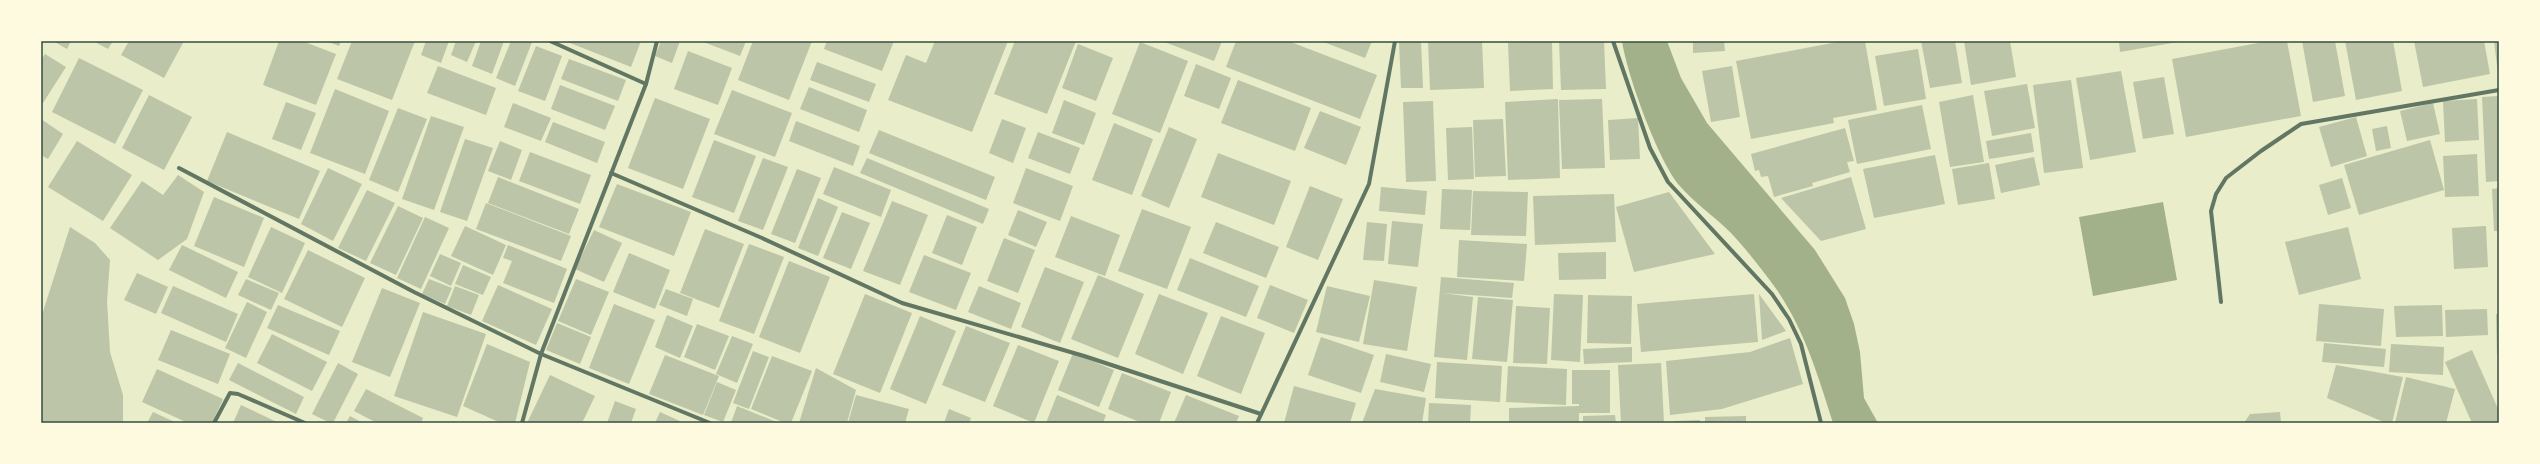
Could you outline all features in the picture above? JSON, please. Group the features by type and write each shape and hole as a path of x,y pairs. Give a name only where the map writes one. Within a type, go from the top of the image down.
{"street":[{"path":"550,41 646,84"},
{"path":"522,423 540,354 646,84 656,41"},
{"path":"1257,423 1367,190 1374,166 1395,41"},
{"path":"1613,41 1650,148 1668,182 1772,294 1789,319 1802,344 1821,423"},
{"path":"2221,302 2211,211 2216,194 2226,178 2261,150 2301,124 2499,90"},
{"path":"179,168 414,292 540,354 710,423"},
{"path":"611,173 762,238 902,303 1084,356 1261,414"},
{"path":"214,423 230,393 238,394 305,423"}],"shaded area":[{"path":"1622,41 1667,41 1681,78 1707,123 1815,250 1845,298 1854,324 1860,352 1864,398 1878,423 1833,423 1810,354 1795,321 1777,290 1731,233 1684,191 1678,184 1661,155 1636,94"},
{"path":"2163,202 2177,280 2093,296 2079,217"}],"building":[{"path":"53,41 71,41 67,49"},
{"path":"93,41 113,41 108,49"},
{"path":"129,41 184,41 164,78 121,55"},
{"path":"279,41 302,41 336,54 316,105 263,85"},
{"path":"326,41 341,41 339,46"},
{"path":"352,41 415,41 392,100 337,79"},
{"path":"426,41 449,41 441,63 421,55"},
{"path":"456,41 476,41 467,62 451,55"},
{"path":"481,41 504,41 492,74 472,66"},
{"path":"511,41 532,42 515,86 496,78"},
{"path":"565,41 641,41 631,67"},
{"path":"661,41 680,41 672,63 655,56"},
{"path":"701,41 746,41 740,56"},
{"path":"753,41 812,41 789,100 738,80"},
{"path":"827,41 894,41 882,71 824,49"},
{"path":"935,41 1008,41 972,132 888,100 906,55 926,63"},
{"path":"1015,41 1076,41 1047,114 994,94"},
{"path":"1162,41 1222,41 1214,61"},
{"path":"1236,41 1288,41 1377,75 1360,119 1226,67"},
{"path":"1321,41 1372,41 1365,58"},
{"path":"1399,41 1421,41 1423,88 1401,88"},
{"path":"1428,41 1482,41 1484,88 1430,90"},
{"path":"1552,41 1553,89 1510,91 1508,43"},
{"path":"1559,41 1604,41 1606,89 1561,90"},
{"path":"1693,41 1724,41 1725,51 1693,53"},
{"path":"1843,41 1865,41 1877,110 1833,118 1834,123 1751,139 1736,61"},
{"path":"1921,41 1955,41 1962,83 1930,88"},
{"path":"1964,41 2010,41 2016,77 1971,85"},
{"path":"2119,41 2178,41 2178,42 2120,52"},
{"path":"2269,41 2287,41 2301,116 2186,137 2172,59"},
{"path":"2302,41 2335,41 2345,96 2313,102"},
{"path":"2345,41 2393,41 2402,91 2356,100"},
{"path":"2414,41 2484,41 2490,74 2423,87"},
{"path":"2494,41 2499,41 2499,74 2498,74"},
{"path":"1140,42 1188,61 1160,133 1112,114"},
{"path":"1078,44 1113,58 1096,101 1062,88"},
{"path":"536,46 562,56 545,101 518,91"},
{"path":"1918,49 1926,99 1884,106 1875,56"},
{"path":"688,51 732,68 718,105 674,89"},
{"path":"45,54 66,67 41,106 41,60"},
{"path":"79,58 143,90 115,144 52,112"},
{"path":"569,59 626,80 618,101 561,79"},
{"path":"817,62 876,84 869,102 810,80"},
{"path":"1196,64 1231,78 1219,109 1184,96"},
{"path":"438,66 496,88 486,115 427,93"},
{"path":"1732,66 1740,117 1711,122 1702,71"},
{"path":"2121,71 2136,152 2090,160 2076,78"},
{"path":"2164,77 2174,134 2143,139 2133,82"},
{"path":"1238,80 1311,108 1295,151 1221,123"},
{"path":"2071,80 2083,168 2044,173 2033,85"},
{"path":"2027,84 2035,128 1992,136 1984,91"},
{"path":"560,85 615,106 605,130 551,109"},
{"path":"809,87 867,110 859,132 800,109"},
{"path":"335,89 389,111 365,174 310,153"},
{"path":"732,90 792,113 775,157 714,134"},
{"path":"149,95 192,117 164,170 122,148"},
{"path":"1973,95 1984,162 1950,167 1939,102"},
{"path":"2499,96 2499,181 2486,182 2482,97"},
{"path":"655,98 710,119 683,189 628,168"},
{"path":"1558,99 1560,178 1508,180 1505,102"},
{"path":"1602,99 1605,168 1562,169 1559,100"},
{"path":"2477,99 2479,140 2445,142 2443,101"},
{"path":"1064,100 1096,113 1084,145 1052,133"},
{"path":"1433,101 1436,181 1406,182 1403,102"},
{"path":"286,102 316,113 301,150 272,139"},
{"path":"513,103 551,118 541,141 504,127"},
{"path":"2433,103 2440,134 2407,141 2400,111"},
{"path":"1922,105 1931,149 1857,164 1848,120"},
{"path":"398,108 427,119 398,192 369,180"},
{"path":"1320,111 1361,127 1346,165 1304,148"},
{"path":"431,116 464,127 434,210 402,199"},
{"path":"2356,117 2367,156 2331,167 2319,127"},
{"path":"1638,118 1640,159 1610,160 1608,120"},
{"path":"41,119 63,134 48,159 41,155"},
{"path":"1002,119 1026,128 1013,163 989,153"},
{"path":"1503,119 1506,176 1475,177 1473,120"},
{"path":"796,121 860,146 853,166 789,141"},
{"path":"553,122 605,142 597,163 545,142"},
{"path":"1114,123 1153,139 1132,195 1092,180"},
{"path":"2387,126 2391,148 2376,151 2372,129"},
{"path":"1169,127 1197,139 1169,208 1141,196"},
{"path":"1472,127 1474,179 1448,180 1446,128"},
{"path":"1845,128 1854,161 1847,162 1850,172 1812,183 1813,186 1774,197 1768,176 1761,177 1759,170 1755,171 1751,154"},
{"path":"879,130 995,177 986,200 869,153"},
{"path":"227,132 320,171 299,219 207,181"},
{"path":"1038,132 1080,148 1070,174 1028,158"},
{"path":"2031,133 2034,152 1989,159 1986,141"},
{"path":"465,139 493,148 467,221 440,212"},
{"path":"714,140 756,156 734,213 692,197"},
{"path":"2430,140 2444,190 2359,215 2344,165"},
{"path":"77,141 132,175 103,221 48,187"},
{"path":"500,141 522,150 511,180 488,171"},
{"path":"530,152 591,175 580,204 519,181"},
{"path":"1218,153 1291,181 1274,225 1201,197"},
{"path":"2477,154 2479,196 2445,197 2443,156"},
{"path":"1935,155 1945,204 1874,218 1863,169"},
{"path":"2034,157 2040,185 2001,193 1995,165"},
{"path":"763,158 788,167 763,230 738,221"},
{"path":"867,158 989,209 983,224 860,173"},
{"path":"1989,163 1995,199 1958,205 1952,169"},
{"path":"834,167 891,190 881,217 823,194"},
{"path":"328,168 362,184 333,241 301,224"},
{"path":"1026,168 1073,186 1060,221 1013,203"},
{"path":"797,169 821,178 795,243 771,234"},
{"path":"178,175 204,192 187,239 158,260 110,228 142,181 163,195"},
{"path":"498,177 579,209 569,234 488,203"},
{"path":"1851,177 1866,229 1821,241 1781,198"},
{"path":"2342,178 2351,208 2328,215 2319,185"},
{"path":"617,184 691,212 674,256 599,227"},
{"path":"1310,186 1343,199 1318,260 1286,247"},
{"path":"1381,187 1427,191 1425,215 1379,211"},
{"path":"2499,188 2499,231 2494,231 2492,189"},
{"path":"1442,189 1472,190 1470,230 1440,229"},
{"path":"367,190 395,203 366,261 338,248"},
{"path":"1473,191 1528,192 1526,236 1471,235"},
{"path":"1669,192 1715,254 1634,272 1616,207"},
{"path":"1614,194 1616,242 1535,245 1533,196"},
{"path":"214,197 264,218 244,267 194,246"},
{"path":"818,198 838,207 818,256 798,248"},
{"path":"892,201 928,215 900,285 863,271"},
{"path":"486,203 571,236 561,261 476,229"},
{"path":"398,206 423,218 396,275 370,263"},
{"path":"1142,209 1191,227 1167,289 1118,271"},
{"path":"1018,210 1047,222 1036,247 1008,235"},
{"path":"842,212 870,223 851,269 823,258"},
{"path":"947,215 977,227 962,265 932,253"},
{"path":"1071,216 1120,235 1105,276 1055,257"},
{"path":"425,217 449,228 421,289 397,278"},
{"path":"1392,221 1423,224 1418,267 1388,264"},
{"path":"1216,222 1279,247 1266,278 1203,253"},
{"path":"1367,222 1387,224 1384,261 1363,260"},
{"path":"465,226 506,245 493,275 451,256"},
{"path":"2486,226 2488,267 2454,269 2452,228"},
{"path":"70,227 95,243 110,260 107,301 110,352 123,395 123,423 41,423 41,318"},
{"path":"271,227 305,243 282,293 248,277"},
{"path":"2348,227 2361,279 2299,295 2285,242"},
{"path":"705,229 744,244 719,308 680,293"},
{"path":"594,230 622,243 604,282 575,269"},
{"path":"1004,238 1035,250 1018,293 987,281"},
{"path":"1459,240 1527,244 1524,281 1457,277"},
{"path":"749,244 784,257 754,334 719,321"},
{"path":"182,245 238,272 226,298 169,270"},
{"path":"508,245 567,269 554,303 503,283 512,261 503,258"},
{"path":"308,250 365,278 342,327 284,299"},
{"path":"1606,252 1606,279 1559,280 1558,253"},
{"path":"629,253 670,270 655,309 613,292"},
{"path":"440,254 461,263 451,286 430,276"},
{"path":"924,255 971,273 956,310 909,292"},
{"path":"1190,258 1259,286 1246,317 1177,290"},
{"path":"789,261 830,277 800,353 759,337"},
{"path":"463,265 491,277 483,295 455,284"},
{"path":"1045,267 1084,282 1060,343 1021,327"},
{"path":"137,273 168,287 156,314 124,300"},
{"path":"1098,275 1144,294 1118,358 1071,339"},
{"path":"1441,277 1514,283 1512,298 1442,293 1473,297 1467,360 1434,357"},
{"path":"246,279 279,293 271,310 238,295"},
{"path":"429,279 452,288 445,304 422,294"},
{"path":"576,279 609,292 591,335 558,321"},
{"path":"1374,280 1417,287 1407,351 1363,344"},
{"path":"498,285 552,309 536,345 482,321"},
{"path":"1270,285 1308,300 1294,333 1257,318"},
{"path":"173,286 238,314 226,342 161,313"},
{"path":"455,286 479,295 471,315 447,306"},
{"path":"979,286 1021,303 1011,329 968,312"},
{"path":"1327,286 1370,296 1359,342 1316,332"},
{"path":"382,288 420,303 390,377 352,362"},
{"path":"666,289 693,299 687,316 659,305"},
{"path":"865,294 912,313 880,393 833,374"},
{"path":"1159,294 1208,313 1183,374 1135,354"},
{"path":"1554,294 1583,295 1580,362 1551,360"},
{"path":"1754,294 1758,342 1641,352 1637,304"},
{"path":"1759,294 1786,331 1762,340"},
{"path":"1588,295 1632,296 1631,344 1587,343"},
{"path":"1478,297 1513,300 1507,362 1472,359"},
{"path":"247,302 267,312 246,358 225,348"},
{"path":"614,304 655,320 629,384 589,368"},
{"path":"2319,304 2384,309 2381,346 2316,341"},
{"path":"278,305 340,331 329,355 267,328"},
{"path":"2442,305 2443,336 2396,337 2394,306"},
{"path":"1516,306 1550,308 1547,364 1513,363"},
{"path":"2487,309 2488,335 2446,337 2445,310"},
{"path":"423,312 486,334 457,417 394,396"},
{"path":"2496,314 2499,314 2499,355 2497,355"},
{"path":"667,315 693,326 680,358 655,347"},
{"path":"920,316 956,331 926,404 890,389"},
{"path":"1221,316 1265,333 1241,394 1197,376"},
{"path":"557,323 591,337 580,364 546,350"},
{"path":"697,324 729,336 715,370 684,357"},
{"path":"966,326 1010,343 985,402 942,385"},
{"path":"171,330 230,354 218,384 158,360"},
{"path":"272,334 327,362 312,391 257,363"},
{"path":"732,336 753,344 737,383 716,374"},
{"path":"1321,337 1374,355 1361,393 1308,375"},
{"path":"1790,338 1803,384 1722,409 1670,415 1666,361 1750,352"},
{"path":"2324,343 2386,349 2384,367 2322,362"},
{"path":"487,344 530,362 515,423 501,423 463,406"},
{"path":"2391,344 2444,347 2443,375 2389,372"},
{"path":"1018,345 1059,361 1034,423 993,406"},
{"path":"1632,347 1632,362 1584,364 1583,349"},
{"path":"2472,350 2499,411 2499,421 2495,423 2472,423 2445,362"},
{"path":"753,351 769,357 749,409 733,403"},
{"path":"1073,353 1114,370 1099,407 1058,390"},
{"path":"1386,354 1431,364 1424,392 1380,382"},
{"path":"665,355 719,376 703,415 649,394"},
{"path":"772,356 812,371 791,423 785,423 751,409"},
{"path":"1437,362 1502,366 1500,402 1435,398"},
{"path":"238,363 304,397 296,414 229,380"},
{"path":"338,363 358,374 333,423 330,423 312,414"},
{"path":"1661,363 1664,423 1621,423 1618,365"},
{"path":"2336,365 2403,377 2392,423 2386,423 2327,398"},
{"path":"1508,366 1567,369 1566,405 1506,402"},
{"path":"816,368 856,390 847,423 799,423"},
{"path":"157,369 223,399 212,423 188,423 142,402"},
{"path":"1572,370 1610,370 1610,413 1579,413 1579,423 1509,423 1509,408 1579,406 1579,404 1572,404"},
{"path":"1122,373 1171,392 1159,423 1142,423 1108,409"},
{"path":"550,375 595,396 582,423 527,423"},
{"path":"2406,377 2455,389 2446,423 2395,423"},
{"path":"717,382 736,390 723,422 704,415"},
{"path":"1294,386 1356,403 1350,423 1284,423"},
{"path":"366,389 423,418 421,423 377,423 354,411"},
{"path":"1375,389 1426,398 1422,423 1362,423"},
{"path":"856,395 909,409 905,423 848,423"},
{"path":"1057,395 1106,415 1103,423 1046,423"},
{"path":"1186,395 1239,416 1236,423 1174,423"},
{"path":"615,401 636,409 631,423 607,423"},
{"path":"1429,403 1471,405 1470,423 1428,423"},
{"path":"241,405 279,423 233,423"},
{"path":"737,406 779,423 731,423"},
{"path":"949,409 971,418 969,423 944,423"},
{"path":"153,412 177,423 147,423"},
{"path":"660,412 684,423 655,423"},
{"path":"2280,412 2281,423 2244,423 2250,414"},
{"path":"1615,415 1616,423 1583,423 1583,416"},
{"path":"350,416 363,423 346,423"},
{"path":"1746,416 1746,423 1705,423 1705,417"},
{"path":"1700,420 1700,423 1674,423 1674,421"}]}
